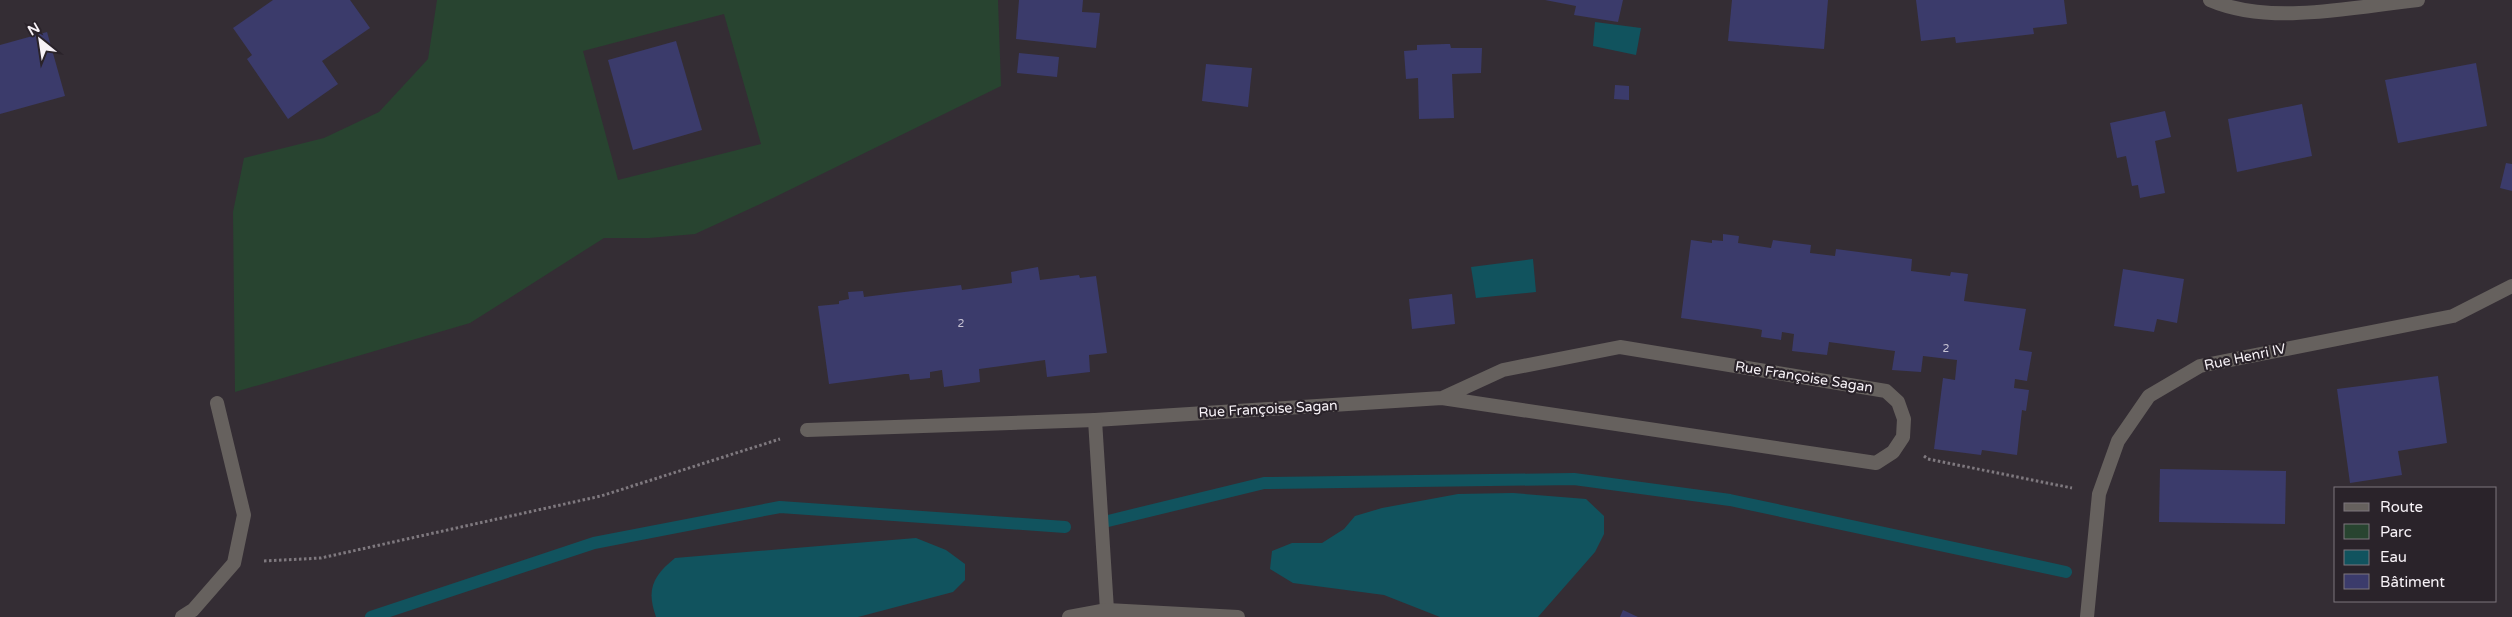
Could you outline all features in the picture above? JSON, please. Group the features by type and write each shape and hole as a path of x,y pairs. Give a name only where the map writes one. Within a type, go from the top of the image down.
{"street":[{"path":"2210,0 2220,4 2284,15 2418,0"},
{"name":"Rue Henri IV","path":"2087,617 2099,494 2118,441 2149,396 2200,366 2453,316 2512,286"},
{"name":"Rue Françoise Sagan","path":"807,430 1095,420 1442,398 1876,463 1893,452 1903,437 1904,418 1898,402 1886,391 1620,347 1503,370 1442,398"},
{"path":"182,617 193,610 234,563 244,515 217,403"},
{"path":"1095,420 1107,610"},
{"path":"1069,617 1107,610 1238,617"}],"path":[{"path":"234,563 322,558 601,496 807,430"},
{"path":"1903,437 1928,459 2099,494"}],"green space":[{"path":"437,0 998,0 1001,86 773,198 695,234 649,238 604,238 470,323 235,392 233,212 244,158 324,138 379,112 428,59","holes":["724,14 761,144 618,180 583,51"]}],"water":[{"path":"1595,22 1641,28 1636,55 1593,46"},
{"path":"1533,259 1536,292 1476,298 1471,267"},
{"path":"1513,493 1586,499 1604,516 1604,534 1595,552 1538,617 1440,617 1384,595 1293,583 1270,569 1272,551 1292,543 1322,543 1344,529 1355,516 1382,508 1458,494"},
{"path":"916,538 946,550 965,564 965,580 953,592 858,617 656,617 653,607 652,591 657,577 675,558"}],"building":[{"path":"273,0 350,0 370,28 322,61 338,84 288,119 247,59 252,55 233,28"},
{"path":"1019,0 1083,0 1082,12 1100,13 1096,48 1016,39"},
{"path":"1545,0 1623,0 1618,22 1574,15 1576,6"},
{"path":"1732,0 1828,0 1824,49 1728,41"},
{"path":"1916,0 2064,0 2067,24 2033,28 2034,34 1956,43 1955,37 1921,41"},
{"path":"47,32 65,96 0,114 0,45"},
{"path":"676,41 702,130 633,150 608,60"},
{"path":"1450,44 1451,48 1482,48 1481,73 1452,74 1454,118 1419,119 1418,78 1406,79 1404,51 1417,50 1417,45"},
{"path":"1019,53 1059,57 1057,77 1017,73"},
{"path":"2476,63 2487,126 2398,143 2385,80"},
{"path":"1206,64 1252,68 1248,107 1202,101"},
{"path":"1615,85 1629,86 1629,100 1614,99"},
{"path":"2302,104 2312,156 2237,172 2228,119"},
{"path":"2165,111 2171,137 2155,141 2165,193 2140,198 2138,185 2132,186 2126,156 2117,158 2110,123"},
{"path":"2506,163 2512,164 2512,191 2500,188"},
{"path":"1723,234 1739,236 1738,243 1771,248 1773,240 1811,245 1810,253 1835,256 1836,249 1912,259 1911,271 1950,276 1951,272 1968,274 1964,301 2026,309 2019,350 2032,352 2027,381 2015,379 2014,388 2029,390 2026,411 2022,410 2017,455 1982,450 1981,455 1934,449 1943,378 1955,380 1957,360 1923,356 1921,372 1892,370 1895,351 1829,342 1827,355 1792,351 1794,334 1782,332 1781,340 1761,337 1762,330 1758,329 1681,318 1691,240 1712,243 1712,240 1723,241"},
{"path":"1038,267 1040,280 1079,275 1080,278 1096,276 1107,353 1089,355 1090,372 1047,377 1045,360 979,369 980,382 944,387 942,370 930,372 930,378 910,380 909,374 905,374 829,384 818,306 839,304 839,301 849,299 848,292 863,291 864,297 961,285 962,290 1012,283 1011,272"},
{"path":"2123,269 2184,279 2177,323 2157,319 2154,332 2114,326"},
{"path":"1452,294 1455,324 1412,329 1409,299"},
{"path":"2438,376 2447,443 2398,451 2402,475 2350,483 2337,389"},
{"path":"2160,469 2286,471 2285,524 2159,522"},
{"path":"1623,610 1638,617 1620,617"}],"waterway":[{"path":"1108,521 1264,483 1574,479 1730,500 2066,572"},
{"path":"371,617 594,543 780,507 1065,527"}]}
